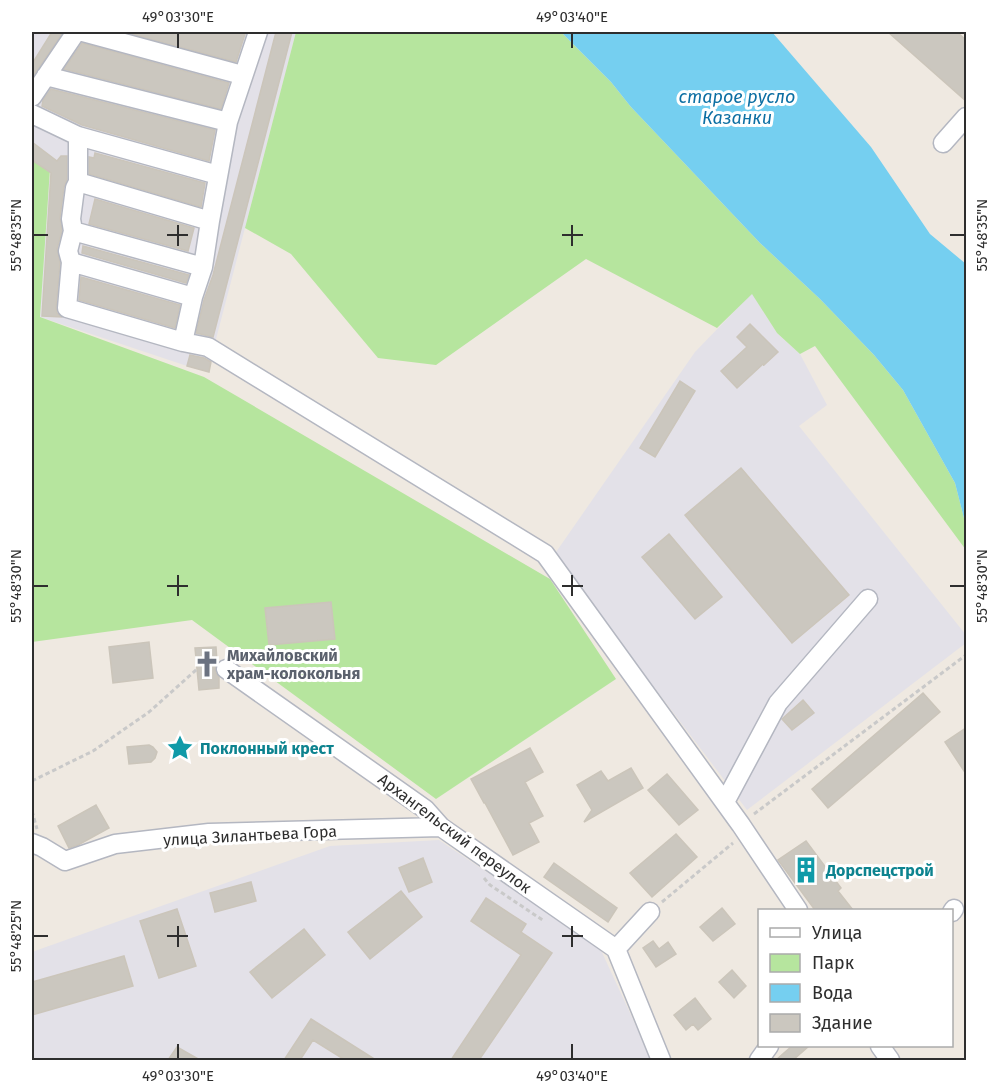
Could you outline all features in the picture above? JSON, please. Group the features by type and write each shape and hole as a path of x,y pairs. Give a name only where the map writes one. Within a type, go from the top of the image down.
{"street":[{"path":"32,97 76,32"},
{"path":"84,32 242,75"},
{"path":"183,342 193,297 203,267 228,122 258,32"},
{"path":"46,76 228,122"},
{"path":"32,114 78,136 218,175"},
{"path":"943,143 966,117"},
{"path":"78,136 78,182 75,188 71,219 73,231 69,251 71,262 67,308 183,342 208,347 545,554 725,802 797,909"},
{"path":"78,182 210,221"},
{"path":"73,231 203,267"},
{"path":"71,262 193,297"},
{"path":"725,802 778,703 868,598"},
{"name":"Архангельский переулок","path":"226,669 425,809 441,827 616,949"},
{"name":"улица Зилантьева Гора","path":"32,843 65,861 115,844 209,833 441,827"},
{"path":"651,912 616,949 661,1060"},
{"path":"759,1060 768,1047"},
{"path":"881,1047 890,1060"}],"path":[{"path":"651,912 743,828 752,815 966,654"},
{"path":"32,781 93,752 149,712 197,669"},
{"path":"480,873 490,885 550,925"}],"shaded area":[{"path":"35,32 296,32 208,370 190,367 40,317 50,170 32,154 32,37"},
{"path":"752,293 777,333 800,354 827,405 799,426 966,635 966,643 747,810 554,555 695,352"},
{"path":"439,840 600,948 653,1060 32,1060 32,952 330,846"}],"green space":[{"path":"296,32 561,32 611,82 631,107 760,243 820,299 874,355 903,390 955,483 966,526 966,550 815,346 800,354 777,333 752,294 717,328 586,259 436,365 378,358 291,254 245,228"},
{"path":"32,154 50,169 40,317 204,377 550,579 616,679 436,799 192,620 32,642"}],"water":[{"name":"старое русло Казанки","path":"561,32 772,32 871,147 930,234 966,264 966,526 955,483 903,390 874,355 820,299 760,243 631,107 611,82"}],"building":[{"path":"52,32 63,32 32,78 32,64"},
{"path":"124,32 234,32 245,34 236,62"},
{"path":"276,32 292,32 213,337 196,333 213,275"},
{"path":"888,32 957,32 966,40 966,101"},
{"path":"82,43 229,83 221,109 64,69"},
{"path":"51,89 215,130 209,161 82,125 42,106 43,100"},
{"path":"32,142 57,161 61,156 67,156 67,179 60,218 62,231 57,249 60,263 56,308 61,317 42,316 51,173 32,160"},
{"path":"95,153 205,183 201,207 89,174 89,157 94,158"},
{"path":"95,199 194,228 188,251 89,224"},
{"path":"83,246 189,275 186,283 82,253"},
{"path":"81,277 180,305 175,328 79,300"},
{"path":"750,324 778,352 737,388 721,371 747,347 737,337"},
{"path":"190,355 211,362 209,372 187,366"},
{"path":"680,381 695,391 655,457 640,448"},
{"path":"741,468 849,595 792,643 685,515"},
{"path":"669,534 722,597 695,619 642,557"},
{"path":"331,602 335,639 269,645 265,608"},
{"path":"149,642 153,678 113,683 109,647"},
{"path":"216,647 215,669 219,677 219,688 199,690 195,648"},
{"path":"923,693 940,712 828,808 812,789"},
{"path":"803,700 814,713 792,730 782,719"},
{"path":"966,728 966,774 945,742"},
{"path":"149,745 157,752 151,762 129,764 127,747"},
{"path":"530,748 543,772 525,782 543,816 529,823 539,842 513,855 471,779"},
{"path":"631,768 643,788 584,822 592,810 577,785 601,771 608,781"},
{"path":"667,774 698,810 679,825 648,790"},
{"path":"96,805 109,828 69,848 58,826"},
{"path":"676,834 697,857 652,897 630,873"},
{"name":"Дорспецстрой","path":"806,841 841,888 838,891 852,909 814,909 778,860"},
{"path":"423,858 432,882 409,892 399,868"},
{"path":"554,863 617,908 608,922 544,877"},
{"path":"251,882 256,901 215,912 210,893"},
{"path":"401,891 422,917 370,959 348,932"},
{"path":"486,898 526,924 521,932 552,953 479,1060 451,1060 521,955 471,921"},
{"path":"722,908 735,924 713,941 700,927"},
{"path":"177,909 196,966 159,978 140,921"},
{"path":"304,929 325,955 272,998 250,972"},
{"path":"653,941 659,949 668,942 676,954 656,967 643,948"},
{"path":"124,956 133,986 32,1015 32,982"},
{"path":"732,970 746,986 734,998 719,982"},
{"path":"695,998 711,1019 698,1030 693,1024 686,1030 674,1015"},
{"path":"311,1019 376,1060 345,1060 313,1040 300,1060 284,1060"},
{"path":"177,1047 200,1060 168,1060"},
{"path":"791,1047 808,1047 793,1060 776,1060"}],"place":[{"name":"Михайловский храм-колокольня","path":"207,664"},
{"name":"Поклонный крест","path":"180,748"},
{"name":"Дорспецстрой","path":"806,870"}]}
